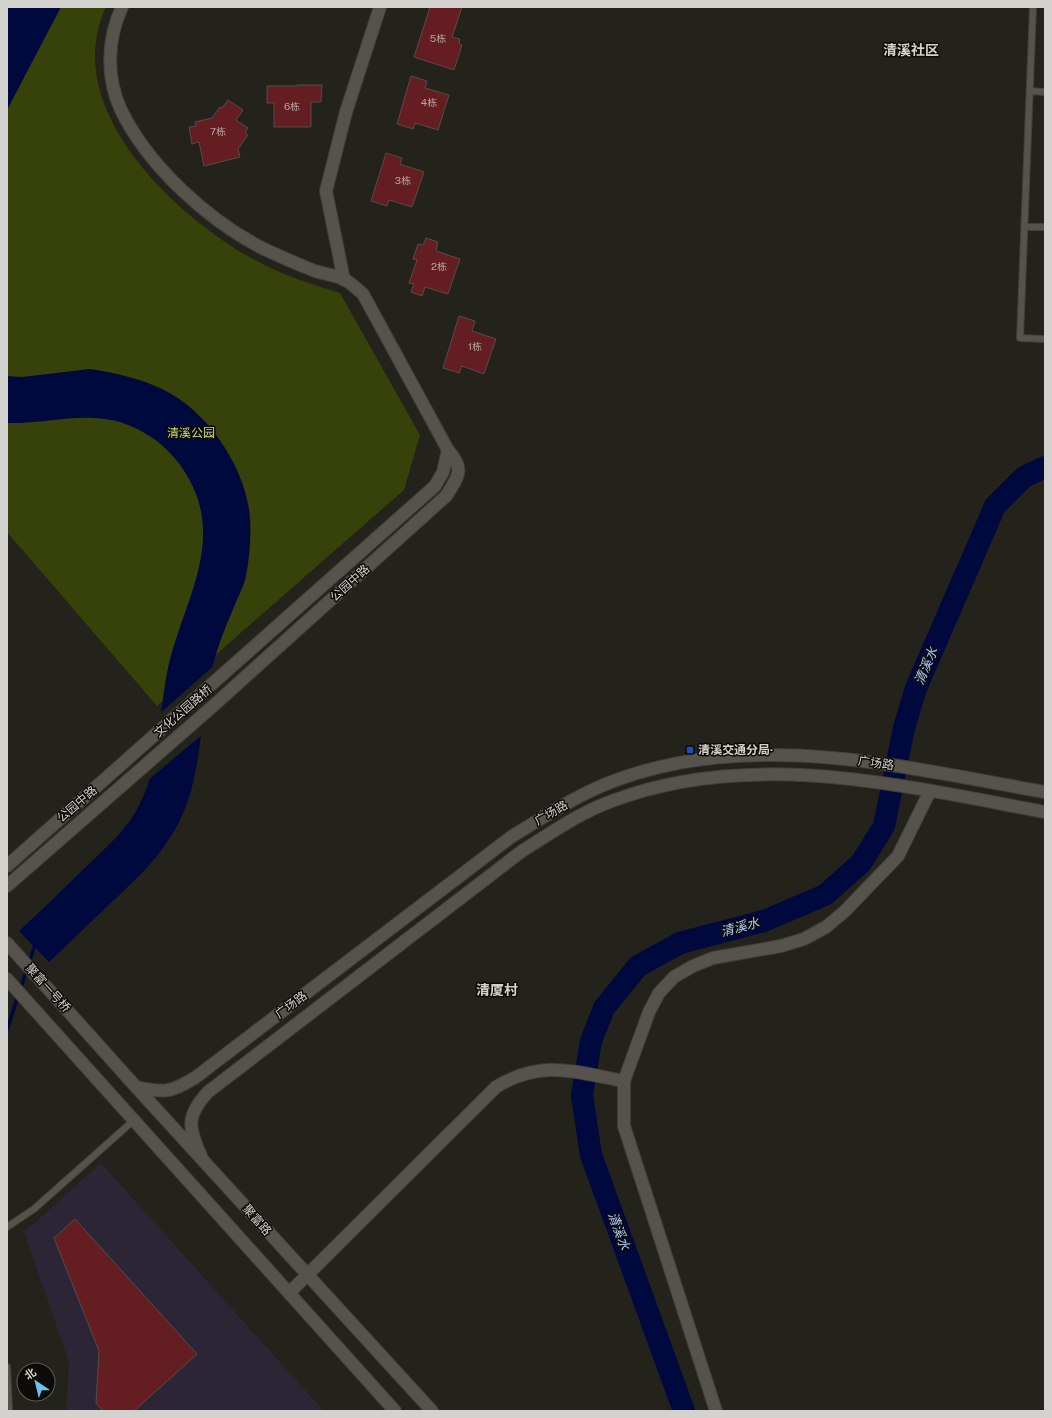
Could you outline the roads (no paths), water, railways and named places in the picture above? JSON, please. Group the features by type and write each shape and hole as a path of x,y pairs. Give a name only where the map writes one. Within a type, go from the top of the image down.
{"street":[{"name":"公园中路","path":"122,7 113,34 111,72 114,91 121,109 147,150 188,195 235,231 288,260 344,280 363,294 372,308 448,450 457,460 460,470 457,480 446,496 213,706"},
{"path":"344,280 326,191 346,112 380,7"},
{"name":"公园中路","path":"218,680 435,486 443,472 448,450"},
{"name":"文化公园路桥","path":"148,742 218,680"},
{"name":"文化公园路桥","path":"143,767 213,706"},
{"name":"公园中路","path":"7,866 148,742"},
{"name":"广场路","path":"136,1087 159,1092 179,1088 184,1085 511,837 561,806 606,784 647,770 697,760 752,755 819,756 933,772 1045,792"},
{"name":"公园中路","path":"7,886 143,767"},
{"name":"广场路","path":"203,1160 193,1139 191,1122 195,1106 208,1092 522,851 570,821 611,801 651,789 699,780 754,774 816,775 863,780 1045,812"},
{"path":"716,1411 624,1126 624,1081 648,1012 660,993 674,977 693,966 713,958 781,946 804,939 826,927 845,911 898,856 928,791"},
{"name":"聚富一号桥","path":"10,945 84,1028"},
{"name":"聚富一号桥","path":"7,979 67,1046"},
{"name":"聚富路","path":"84,1028 432,1411"},
{"name":"聚富路","path":"67,1046 395,1411"},
{"path":"289,1293 496,1087 511,1078 528,1072 546,1069 565,1070 624,1081"}],"lane":[{"path":"1033,7 1020,338 1045,339"},
{"path":"1030,91 1045,92"},
{"path":"1024,227 1045,227"},
{"path":"7,1227 34,1210 134,1120"},
{"path":"7,1368 10,1411"}],"waterway":[{"name":"清溪水","path":"684,1411 591,1155 582,1095 591,1041 604,1008 638,966 680,943 764,921 825,895 861,863 884,826 904,728 916,688 995,506 1024,477 1045,467"},
{"path":"29,964 34,947 37,944"},
{"path":"20,990 27,969"},
{"path":"7,1030 18,996"}],"place":[{"name":"清溪交通分局·","path":"690,750"}],"district":[{"name":"清溪社区","path":"911,50"},
{"name":"清厦村","path":"497,990"}],"park label":[{"name":"清溪公园","path":"191,433"}]}
